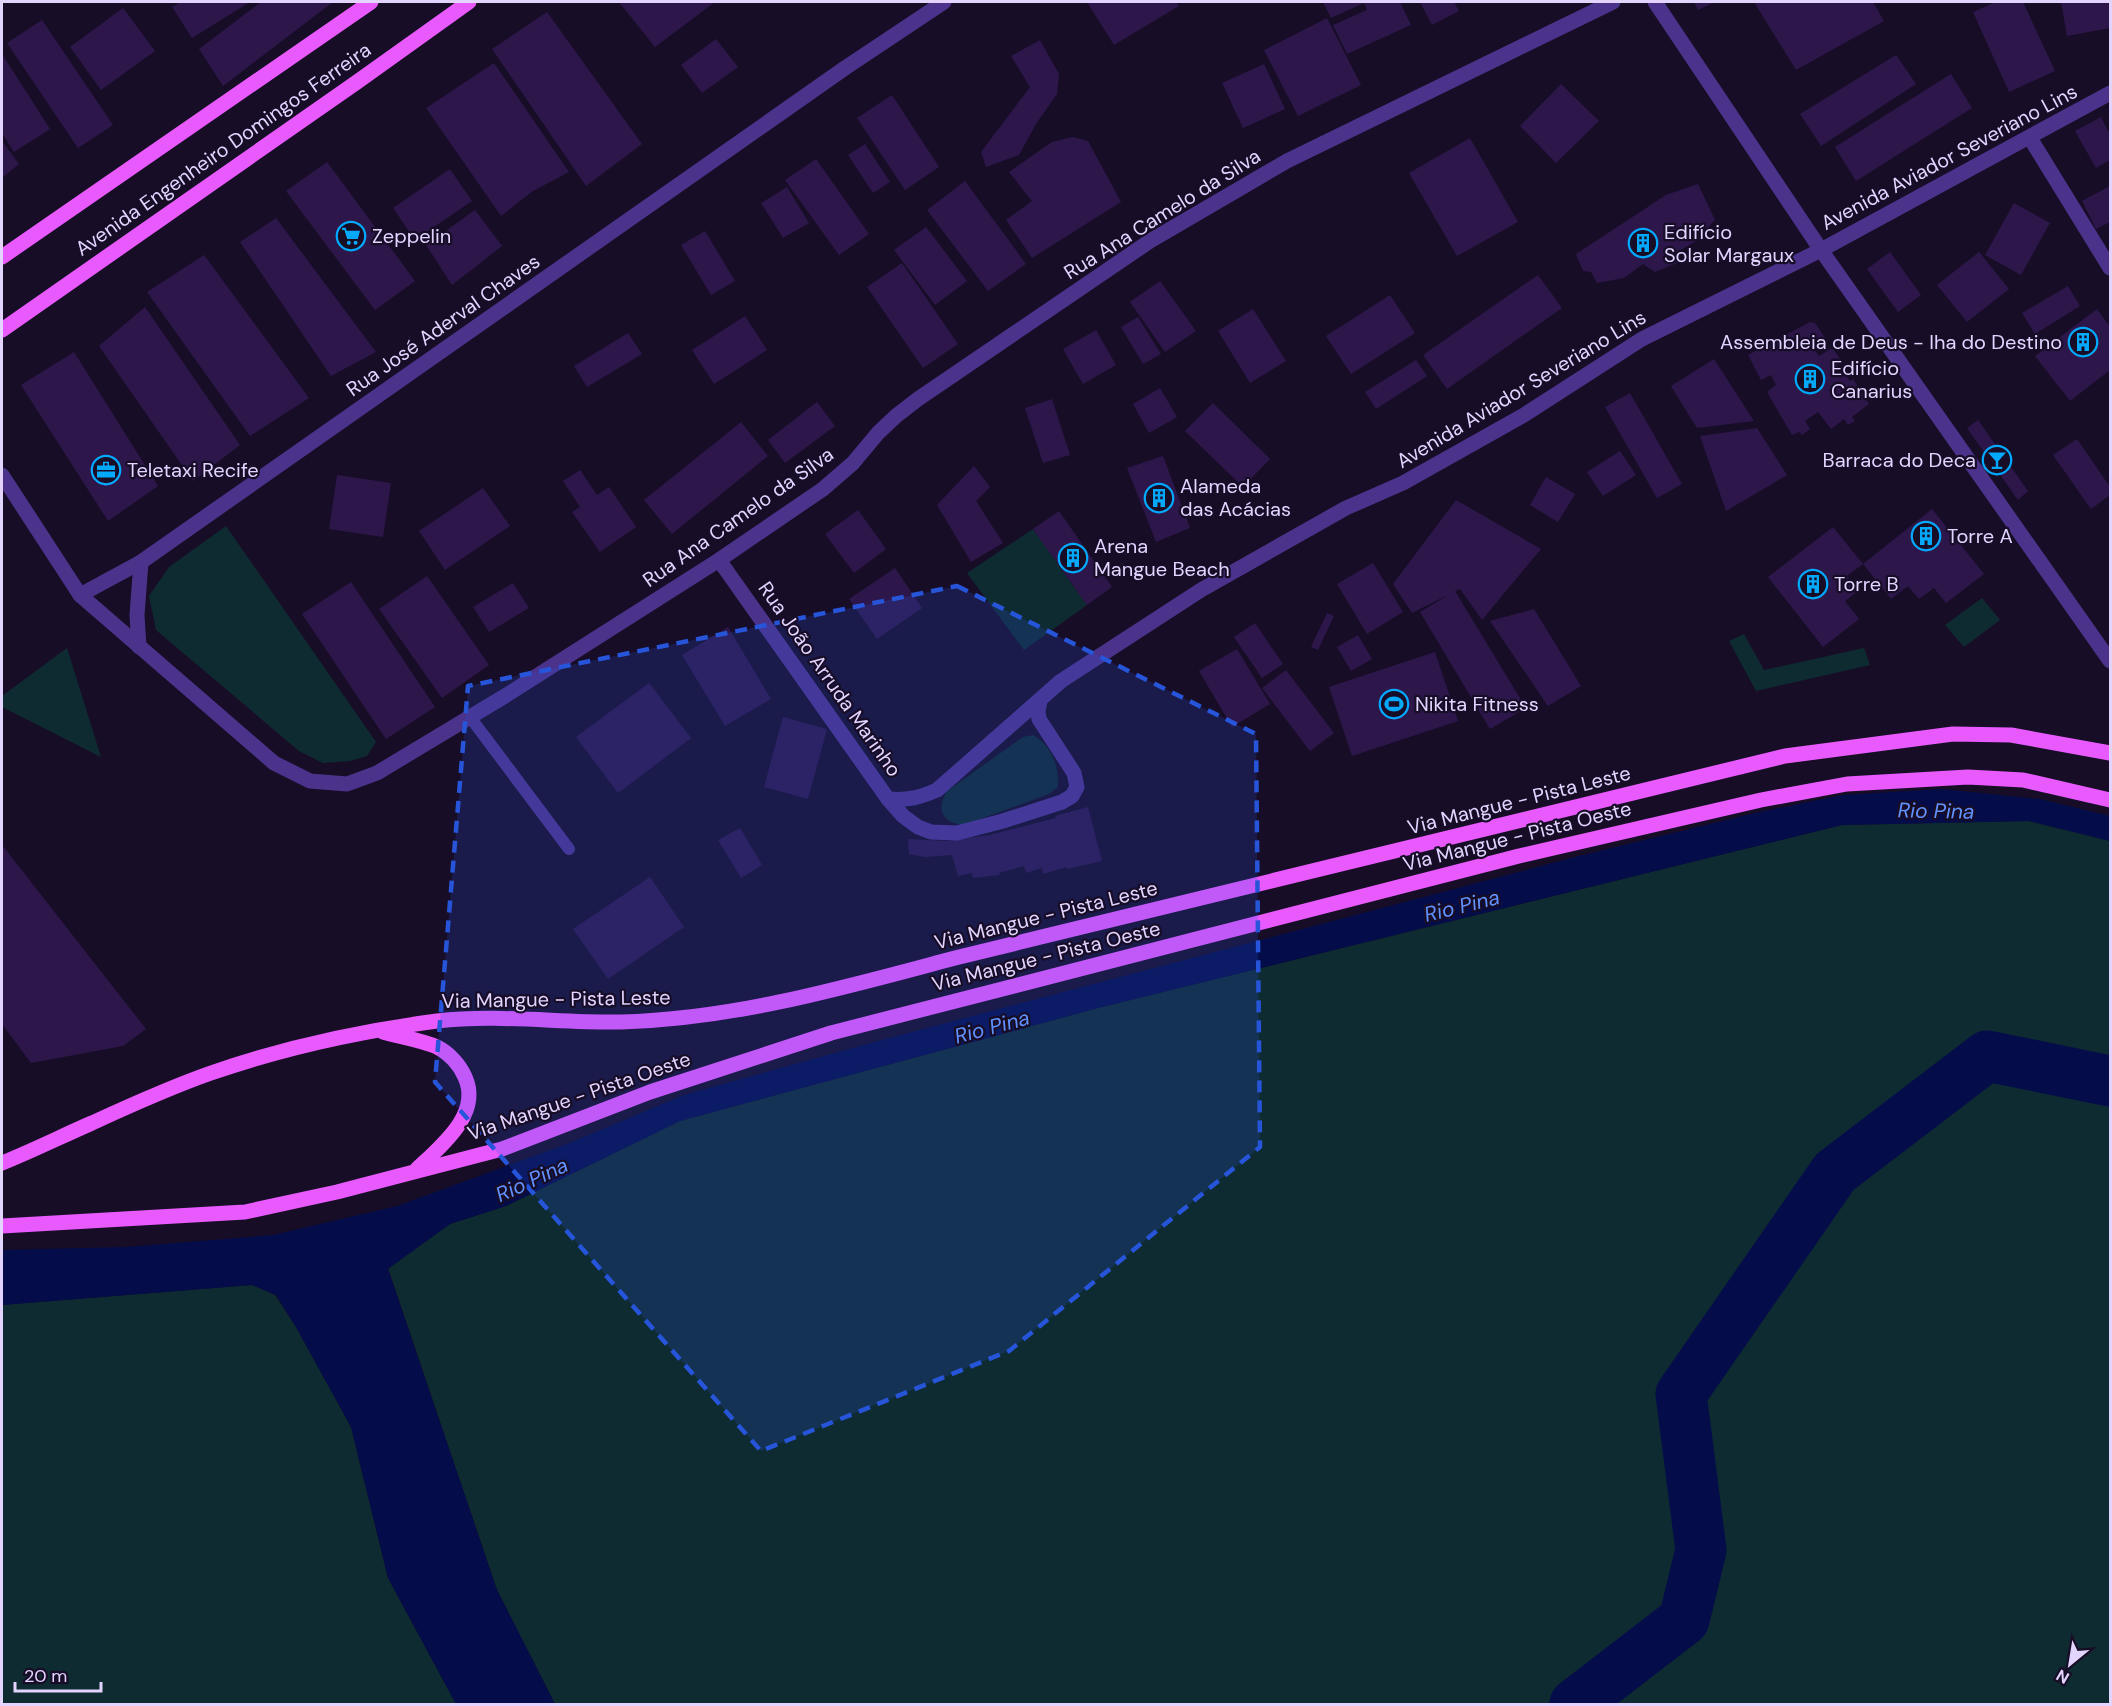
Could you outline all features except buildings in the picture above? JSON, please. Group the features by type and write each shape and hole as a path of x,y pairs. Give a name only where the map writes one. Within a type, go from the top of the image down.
{"main road":[{"name":"Avenida Engenheiro Domingos Ferreira","path":"2,257 371,2"},
{"name":"Avenida Engenheiro Domingos Ferreira","path":"2,330 468,2"},
{"name":"Via Mangue - Pista Leste","path":"2,1163 111,1114 211,1074 293,1048 439,1021 490,1018 620,1022 734,1011 830,992 956,958 1785,756 1953,734 2011,735 2110,753"},
{"name":"Via Mangue - Pista Oeste","path":"2,1226 245,1212 337,1192 501,1149 650,1092 831,1033 1519,856 1761,800 1847,784 1968,777 2023,780 2110,800"},
{"path":"380,1031 438,1048 461,1066 469,1086 469,1104 462,1121 414,1171"}],"street":[{"name":"Rua José Aderval Chaves","path":"80,596 141,562 836,75 944,2"},
{"name":"Rua Ana Camelo da Silva","path":"80,596 274,763 310,781 347,784 377,773 720,560 823,489 853,463 878,433 918,399 1150,241 1287,161 1613,2"},
{"path":"1655,2 1821,250 2110,661"},
{"name":"Avenida Aviador Severiano Lins","path":"919,798 938,790 1061,681 1201,590 1346,508 1403,483 1514,420 1642,339 1821,250 2110,93"},
{"path":"2030,138 2110,268"},
{"path":"2,475 80,596"},
{"name":"Rua João Arruda Marinho","path":"720,560 888,799 919,798"},
{"path":"138,646 137,615 141,562"},
{"path":"888,799 903,816 918,826 931,832 957,833 1044,809 1072,796 1077,787 1074,773 1039,719 1040,701"}],"lane":[{"path":"470,717 569,849"}],"highlighted area":[{"path":"957,586 1256,734 1260,1147 1009,1351 761,1451 435,1082 468,686"}],"green space":[{"path":"226,526 376,742 367,756 350,761 323,763 299,751 156,630 149,596 169,567"},
{"path":"1033,529 1087,605 1024,650 967,573"},
{"path":"1982,598 2000,620 1964,647 1945,625"},
{"path":"1744,634 1764,670 1864,648 1870,665 1756,691 1729,641"},
{"path":"67,648 101,757 2,707 2,696"},
{"path":"1033,735 1045,745 1053,757 1056,764 1058,787 1049,794 964,825 951,822 946,818 942,804 947,791 1023,737"},
{"path":"2029,821 2110,841 2110,1704 555,1704 497,1590 388,1268 450,1224 506,1206 680,1121 1098,1008 1842,825"},
{"path":"252,1285 275,1295 296,1327 351,1427 388,1578 456,1704 2,1704 2,1305"}],"water":[{"name":"Rio Pina","path":"1942,789 2040,799 2110,816 2110,841 2029,821 1842,825 1098,1008 680,1121 506,1206 450,1224 388,1269 497,1590 555,1704 456,1704 388,1578 351,1427 276,1295 252,1285 2,1305 2,1250 125,1247 273,1235 397,1206 567,1144 684,1095 878,1041 1571,858 1755,813 1842,795"}],"waterway":[{"path":"1575,1704 1684,1620 1701,1550 1681,1394 1835,1172 1987,1056 2110,1081"}],"place":[{"name":"Zeppelin","path":"351,236"},
{"name":"Edifício Solar Margaux","path":"1643,243"},
{"name":"Assembleia de Deus - Iha do Destino","path":"2083,342"},
{"name":"Edifício Canarius","path":"1810,379"},
{"name":"Barraca do Deca","path":"1997,460"},
{"name":"Teletaxi Recife","path":"106,470"},
{"name":"Alameda das Acácias","path":"1159,498"},
{"name":"Torre A","path":"1926,536"},
{"name":"Arena Mangue Beach","path":"1073,558"},
{"name":"Torre B","path":"1813,584"},
{"name":"Nikita Fitness","path":"1394,704"}]}
